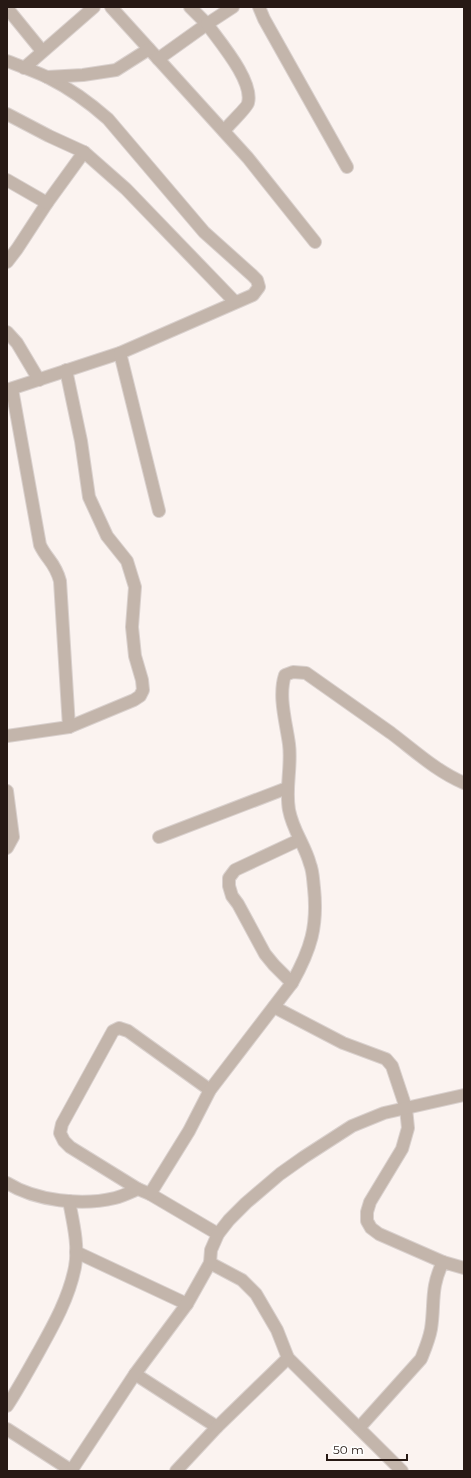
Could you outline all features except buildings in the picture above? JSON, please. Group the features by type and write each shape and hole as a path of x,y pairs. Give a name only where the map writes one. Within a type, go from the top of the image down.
{"street":[{"path":"24,68 94,7"},
{"path":"110,7 248,158 315,242"},
{"path":"190,7 207,24 243,75 249,93 248,104 224,131"},
{"path":"158,59 233,7"},
{"path":"259,7 264,19 347,167"},
{"path":"7,8 42,51"},
{"path":"47,77 83,75 116,70 149,49"},
{"path":"7,61 47,77 66,88 108,119 204,232 257,280 259,287 253,295 120,353 9,390 40,545 43,552 54,564 60,581 70,727"},
{"path":"7,114 84,152 126,189 235,302"},
{"path":"7,262 84,152"},
{"path":"7,180 47,204"},
{"path":"7,332 17,343 39,380"},
{"path":"120,353 160,512"},
{"path":"7,736 70,727 134,700 140,696 143,690 142,680 135,656 132,627 135,586 127,561 107,536 89,497 81,441 66,370"},
{"path":"150,1194 188,1131 210,1090 292,983 309,950 315,914 311,864 299,840 289,809 287,788 290,756 282,696 282,683 285,675 293,672 306,673 392,734 435,767 464,783"},
{"path":"159,837 287,788"},
{"path":"7,791 13,837 7,848"},
{"path":"292,983 265,954 238,904 232,896 229,886 229,878 235,870 299,840"},
{"path":"274,1007 343,1043 386,1059 392,1066 406,1108 408,1128 402,1149 370,1202 367,1212 367,1220 371,1228 380,1234 443,1262 464,1268"},
{"path":"210,1090 128,1031 119,1028 112,1031 62,1124 60,1134 70,1147 138,1189 150,1194 218,1234"},
{"path":"7,1429 71,1471 135,1374 187,1304 210,1263 211,1250 218,1234 229,1220 246,1203 280,1174 352,1126 384,1113 464,1095"},
{"path":"7,1183 40,1196 81,1202 115,1198 138,1189"},
{"path":"7,1406 19,1388 55,1323 67,1294 75,1266 76,1252 74,1226 69,1201"},
{"path":"76,1252 187,1304"},
{"path":"359,1428 421,1359 427,1346 431,1330 434,1288 437,1274 443,1262"},
{"path":"210,1263 242,1280 256,1294 276,1330 288,1358 402,1471"},
{"path":"176,1471 217,1427 288,1358"},
{"path":"135,1374 217,1427"}]}
